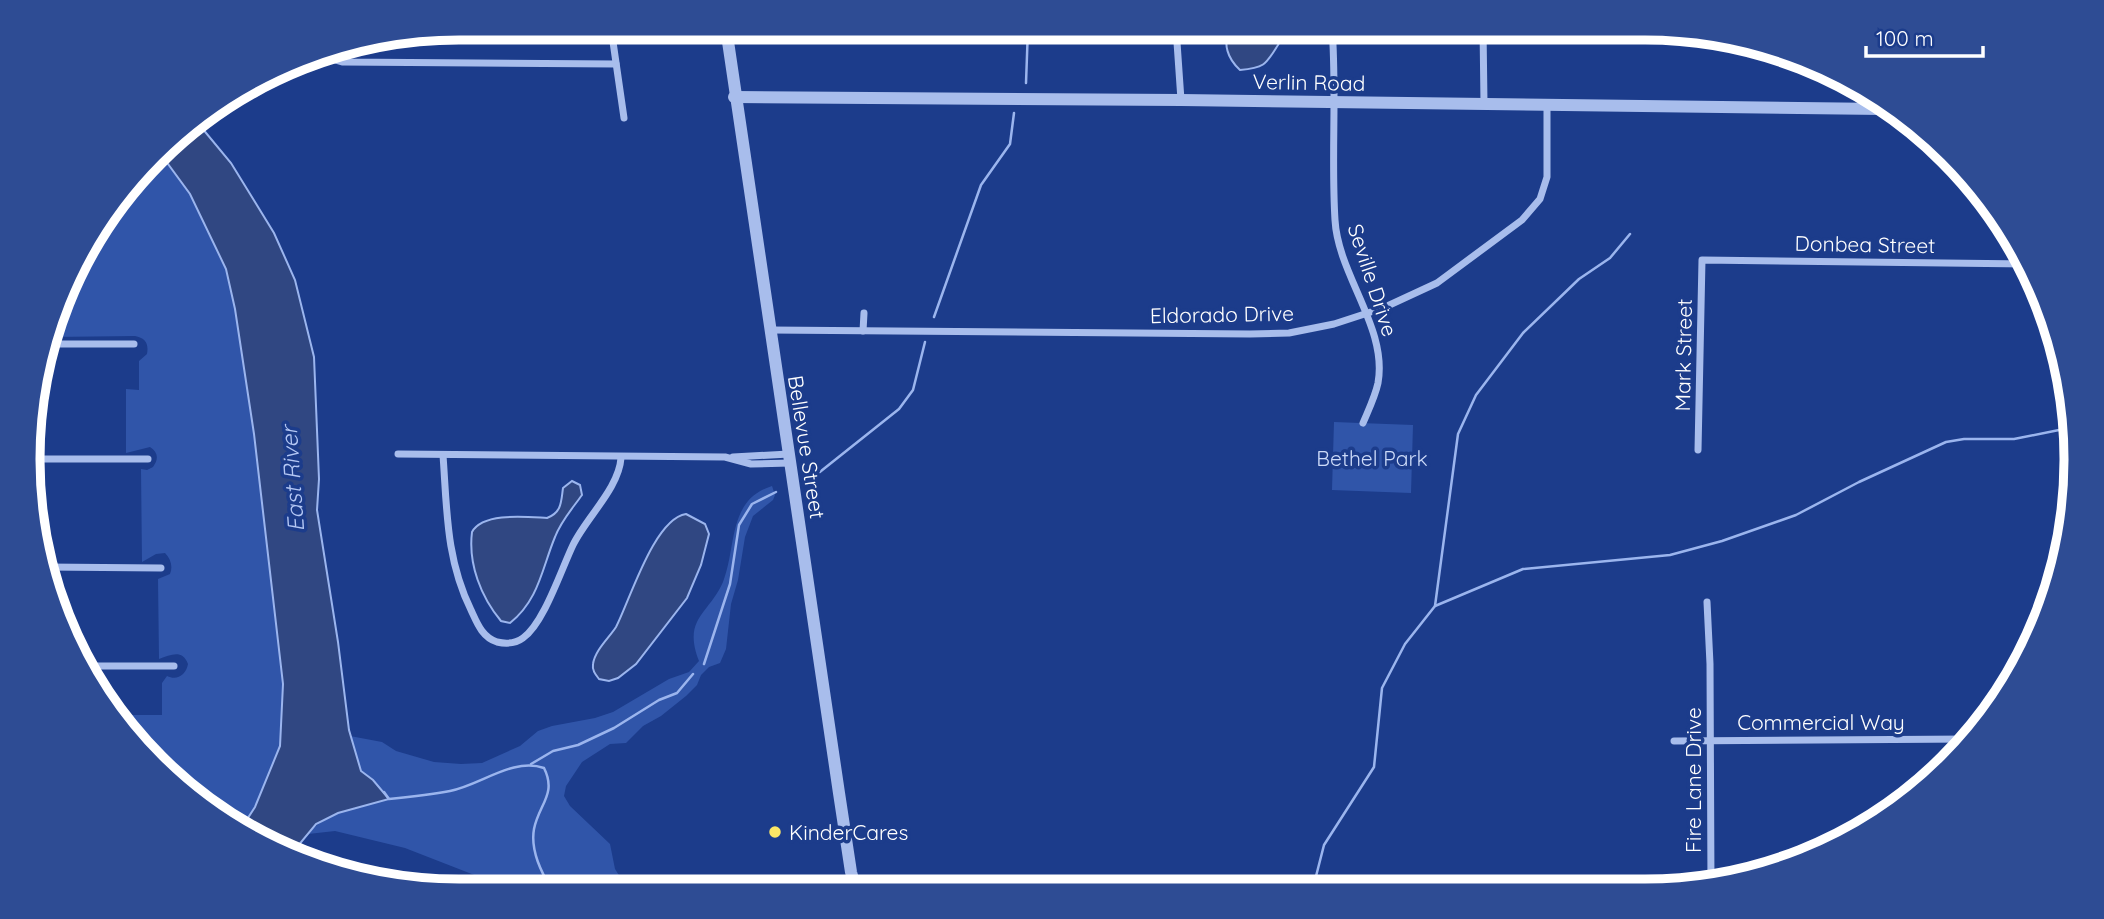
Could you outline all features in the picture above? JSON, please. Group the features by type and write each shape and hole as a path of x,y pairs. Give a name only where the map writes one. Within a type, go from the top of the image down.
{"street":[{"path":"613,40 624,118"},
{"name":"Bellevue Street","path":"727,40 853,879"},
{"path":"1177,40 1181,100"},
{"name":"Seville Drive","path":"1332,40 1335,222 1339,247 1378,353 1377,385 1363,423"},
{"path":"1483,40 1484,103"},
{"path":"334,60 342,62 616,64"},
{"name":"Verlin Road","path":"734,97 1874,109"},
{"name":"Eldorado Drive","path":"770,330 1289,333 1334,324 1437,283 1522,220 1540,199 1547,177 1548,104"},
{"name":"Donbea Street","path":"1702,260 2016,264"},
{"name":"Mark Street","path":"1699,450 1702,260"},
{"path":"863,331 864,313"},
{"path":"57,344 134,344"},
{"path":"398,454 725,457 751,464 789,458"},
{"path":"443,454 449,545 461,589 480,629 488,637 511,644 523,638 533,628 575,541 615,479 621,458"},
{"path":"40,459 148,459"},
{"path":"55,567 161,568"},
{"name":"Fire Lane Drive","path":"1707,602 1711,873"},
{"path":"94,666 174,666"},
{"name":"Commercial Way","path":"1674,741 1957,739"},
{"name":"Bellevue Street","path":"850,879 851,872"}],"green space":[{"path":"166,161 190,194 226,269 235,309 254,434 283,684 281,746 255,807 246,821 183,775 127,715 162,715 162,683 167,676 181,676 188,664 183,656 179,655 159,659 158,579 170,574 170,560 165,553 156,554 142,562 141,469 153,467 157,456 150,447 126,453 126,389 139,390 139,361 147,354 147,344 135,336 59,337 72,299 96,250 127,204"},
{"name":"Bethel Park","path":"1334,422 1413,425 1411,493 1332,490"},
{"path":"772,486 775,495 773,500 753,516 745,537 731,604 726,649 720,663 709,667 686,696 643,726 626,743 610,744 582,762 566,786 564,796 570,806 610,844 615,869 621,879 484,879 405,848 335,831 308,834 335,815 389,799 373,780 361,771 350,736 382,742 396,751 434,762 482,763 520,746 538,731 613,712 669,679 689,672 699,661 694,635 696,625 723,582 740,513 747,502"}],"water":[{"path":"1226,40 1281,40 1267,61 1255,68 1240,70 1228,51"},
{"name":"East River","path":"202,128 231,163 274,233 295,280 314,357 319,479 317,510 349,730 361,771 373,780 389,799 338,813 316,824 298,846 246,821 255,807 280,746 283,684 254,434 235,309 226,269 190,194 166,161"},
{"path":"572,481 580,485 582,495 557,531 534,594 510,623 501,621 477,580 472,556 472,532 486,521 495,519 552,516 560,506 563,488"},
{"path":"686,514 705,524 709,534 701,565 687,598 636,664 618,678 609,681 599,679 593,668 594,659 616,627 644,562 664,530 674,519"}],"waterway":[{"path":"1026,83 1028,40"},
{"path":"934,317 981,185 1010,144 1014,113"},
{"path":"1435,606 1458,434 1476,395 1523,333 1579,279 1610,258 1630,234"},
{"path":"811,479 899,409 913,390 925,342"},
{"path":"1315,879 1324,845 1374,767 1382,688 1405,644 1435,606 1523,569 1670,555 1722,541 1796,515 1859,482 1946,442 1964,439 2014,439 2063,429"},
{"path":"704,664 730,584 739,525 752,504 776,492"},
{"path":"531,764 553,751 578,745 614,728 659,700 677,693 693,674"},
{"path":"384,792 389,799 435,794 462,788 521,766 544,768 548,777 548,792 536,820 533,837 535,854 546,879"}],"place":[{"name":"KinderCares","path":"775,832"}]}
